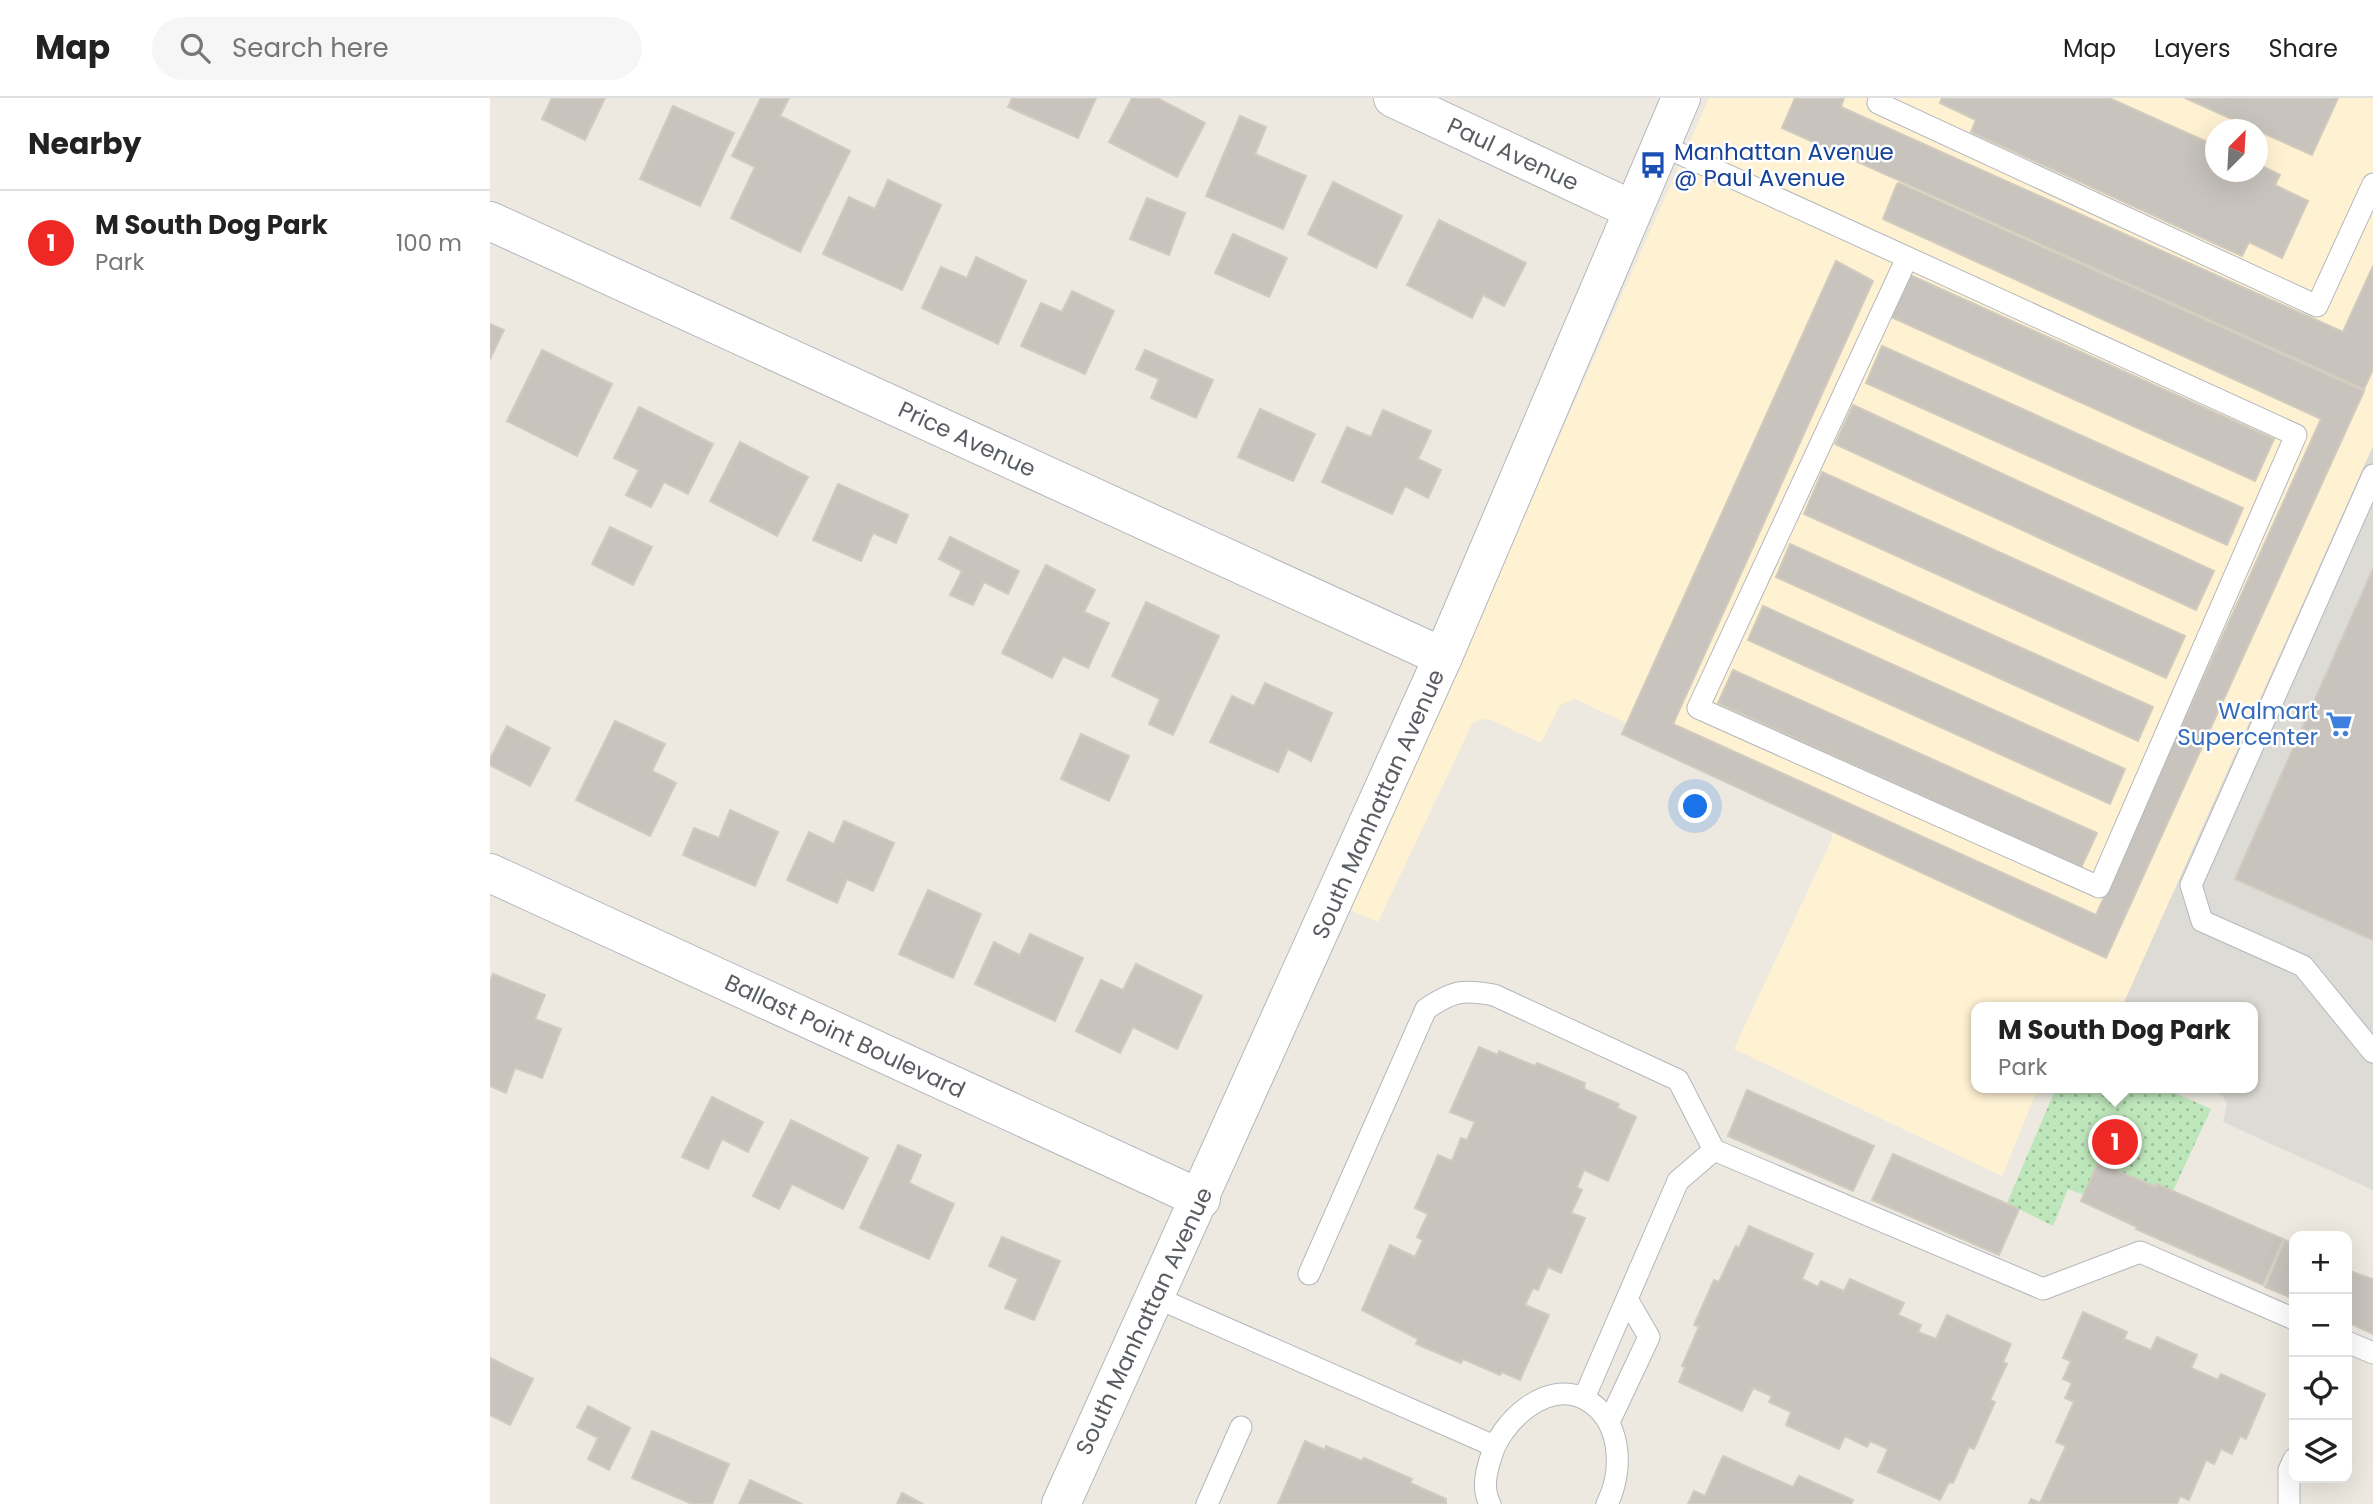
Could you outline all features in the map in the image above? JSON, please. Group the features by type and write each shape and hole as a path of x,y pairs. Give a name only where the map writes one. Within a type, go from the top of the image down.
{"street":[{"name":"Paul Avenue","path":"1393,98 1633,210"},
{"name":"South Manhattan Avenue","path":"1061,1504 1201,1199 1443,657 1681,98"},
{"name":"Price Avenue","path":"490,221 1443,657"},
{"name":"Ballast Point Boulevard","path":"490,873 1201,1199"}],"lane":[{"path":"1881,98 1878,103 2317,306 2373,184"},
{"path":"1661,145 2296,435 2099,887 1698,708 1907,258"},
{"path":"2373,475 2190,885 2202,921 2303,966 2373,1052"},
{"path":"1309,1273 1426,1009 1448,994 1470,991 1494,995 1678,1080 1714,1150 2043,1289 2140,1252 2289,1317"},
{"path":"1584,1398 1678,1181 1714,1150"},
{"path":"1155,1297 1494,1446"},
{"path":"1609,1422 1649,1337 1627,1299"},
{"path":"2352,1344 2373,1353"},
{"path":"1490,1504 1486,1475 1494,1446 1507,1424 1528,1406 1558,1395 1584,1398 1608,1418 1617,1446 1617,1471 1607,1504"},
{"path":"1207,1504 1241,1427"},
{"path":"2289,1483 2289,1504"}],"shaded area":[{"path":"1709,98 2373,98 2373,446 2124,1002 1971,1002 1971,1093 2036,1093 2002,1176 1734,1049 1832,839 1832,823 1825,816 1575,699 1560,705 1541,743 1491,720 1481,719 1472,724 1378,922 1350,910"},
{"path":"2373,446 2373,1190 2223,1122 2227,1104 2222,1095 2217,1093 2258,1093 2258,1002 2124,1002"}],"green space":[{"path":"2054,1093 2175,1093 2211,1109 2173,1191 2157,1184 2137,1227 2081,1201 2084,1195 2068,1189 2053,1226 2007,1203"}],"building":[{"path":"552,98 605,98 585,140 542,119"},
{"path":"761,98 789,98 780,116 850,151 800,252 731,218 755,167 732,156"},
{"path":"1012,98 1096,98 1078,138 1008,107"},
{"path":"1132,98 1157,98 1205,123 1177,177 1109,142"},
{"path":"1795,98 1844,98 1841,107 2343,332 2373,266 2373,369 2364,389 1782,128"},
{"path":"1942,98 2109,98 2205,141 2205,182 2268,182 2268,169 2280,175 2275,185 2308,201 2282,258 2249,242 2242,256 1971,132 1976,120 1940,103"},
{"path":"2185,98 2338,98 2312,155 2268,135 2268,119 2232,119"},
{"path":"673,106 734,133 700,206 640,179"},
{"path":"1240,116 1266,127 1255,154 1306,176 1283,229 1206,196"},
{"path":"888,180 941,205 902,290 823,254 849,197 875,209"},
{"path":"1333,182 1402,216 1376,268 1308,234"},
{"path":"1897,184 2364,391 2106,958 1622,734 1836,261 1873,281 1673,724 2096,915 2321,419 1883,219"},
{"path":"1147,198 1185,213 1169,255 1130,239"},
{"path":"1439,220 1526,263 1504,306 1483,295 1472,318 1407,285"},
{"path":"1233,234 1287,258 1269,297 1215,273"},
{"path":"976,257 1026,281 998,344 922,308 941,267 967,278"},
{"path":"1910,275 2274,439 2255,481 1891,317"},
{"path":"1072,291 1114,311 1085,374 1021,346 1041,303 1062,312"},
{"path":"490,324 504,330 490,359"},
{"path":"1882,346 2243,508 2227,545 1866,383"},
{"path":"542,350 612,384 577,456 507,421"},
{"path":"1145,350 1213,380 1196,418 1151,398 1159,379 1136,369"},
{"path":"1853,405 2214,571 2196,610 1835,444"},
{"path":"639,407 713,444 688,494 664,482 651,507 626,495 639,470 614,458"},
{"path":"1260,409 1315,434 1293,481 1238,457"},
{"path":"1383,410 1431,431 1418,459 1441,470 1428,498 1405,486 1392,514 1322,482 1347,427 1371,437"},
{"path":"740,442 808,477 777,536 710,501"},
{"path":"1822,472 2185,636 2166,678 1804,514"},
{"path":"838,484 908,515 896,543 873,533 861,561 813,540"},
{"path":"610,527 652,547 633,585 592,564"},
{"path":"950,537 1019,571 1008,594 984,582 973,605 950,595 962,571 939,559"},
{"path":"1790,544 2153,707 2138,741 1776,577"},
{"path":"1046,565 1095,590 1084,612 1109,623 1088,668 1063,656 1052,678 1002,653"},
{"name":"Walmart Supercenter","path":"2373,569 2373,940 2235,879"},
{"path":"1146,602 1219,636 1173,735 1149,724 1160,699 1112,676"},
{"path":"1763,606 2125,769 2110,804 1748,640"},
{"path":"1733,670 2097,833 2081,868 1718,703"},
{"path":"1265,683 1332,713 1311,761 1288,749 1278,772 1210,742 1232,696 1254,706"},
{"path":"615,721 665,744 652,771 676,783 650,836 576,800"},
{"path":"507,726 550,748 530,786 490,765 490,759"},
{"path":"1081,734 1129,756 1109,801 1061,779"},
{"path":"730,810 778,832 755,886 683,855 694,828 719,838"},
{"path":"844,821 894,843 873,891 847,879 837,903 787,880 809,832 834,844"},
{"path":"928,890 981,914 953,978 899,954"},
{"path":"1030,934 1083,958 1055,1021 975,984 994,942 1020,955"},
{"path":"1136,964 1202,996 1177,1049 1133,1027 1120,1053 1076,1031 1101,980 1123,990"},
{"path":"493,974 545,995 535,1019 561,1029 542,1078 515,1068 506,1093 490,1086 490,981"},
{"path":"1479,1047 1498,1055 1499,1051 1535,1066 1537,1063 1585,1083 1584,1089 1619,1104 1617,1108 1636,1117 1608,1181 1584,1170 1577,1187 1582,1190 1571,1213 1585,1218 1561,1273 1548,1267 1538,1290 1533,1288 1525,1305 1549,1315 1520,1380 1502,1372 1500,1375 1463,1359 1461,1363 1416,1344 1418,1339 1362,1310 1390,1245 1415,1257 1423,1240 1417,1237 1428,1214 1415,1208 1438,1155 1452,1161 1461,1138 1467,1140 1475,1122 1450,1112"},
{"path":"1747,1090 1874,1146 1853,1191 1728,1136"},
{"path":"712,1097 763,1122 748,1152 722,1139 708,1169 682,1157"},
{"path":"791,1120 868,1158 843,1209 792,1184 779,1209 753,1196"},
{"path":"898,1145 921,1155 909,1183 954,1204 929,1259 860,1228"},
{"path":"1893,1154 2019,1209 1999,1255 1872,1200"},
{"path":"2098,1163 2156,1187 2157,1184 2283,1239 2263,1285 2136,1229 2137,1227 2081,1201"},
{"path":"1749,1226 1813,1254 1802,1279 1818,1287 1821,1281 1844,1291 1850,1279 1904,1303 1898,1315 1921,1325 1918,1332 1936,1339 1947,1315 2011,1344 2003,1362 2007,1364 1990,1400 1995,1402 1974,1449 1969,1447 1953,1483 1949,1482 1940,1500 1878,1472 1888,1449 1870,1441 1867,1447 1845,1436 1839,1449 1786,1425 1791,1412 1769,1402 1772,1396 1753,1388 1742,1411 1679,1382 1685,1367 1682,1366 1699,1327 1694,1325 1714,1280 1719,1282"},
{"path":"1002,1237 1060,1261 1034,1320 1005,1308 1018,1279 989,1266"},
{"path":"2285,1240 2289,1242 2289,1297 2265,1287"},
{"path":"2352,1272 2373,1279 2373,1334 2352,1324"},
{"path":"2083,1312 2127,1332 2124,1339 2151,1350 2157,1337 2197,1355 2191,1368 2218,1380 2221,1374 2265,1394 2246,1439 2240,1436 2232,1454 2221,1449 2214,1464 2206,1460 2189,1500 2180,1496 2177,1504 2029,1504 2031,1499 2040,1503 2066,1446 2056,1442 2074,1402 2065,1398 2072,1383 2063,1379 2071,1361 2063,1358"},
{"path":"490,1358 533,1379 510,1425 490,1415"},
{"path":"588,1406 630,1428 609,1470 588,1459 598,1438 577,1427"},
{"path":"652,1431 729,1464 712,1504 692,1504 632,1478"},
{"path":"1305,1441 1325,1450 1326,1446 1362,1461 1364,1458 1412,1479 1410,1483 1446,1499 1446,1504 1278,1504"},
{"path":"1723,1456 1793,1487 1799,1476 1853,1500 1851,1504 1688,1504 1694,1491 1705,1496"},
{"path":"750,1480 802,1504 739,1504"},
{"path":"902,1493 923,1504 897,1504"}],"place":[{"name":"Manhattan Avenue @ Paul Avenue","path":"1653,165"},
{"name":"Walmart Supercenter","path":"2339,724"},
{"name":"M South Dog Park","path":"2115,1142"}]}
